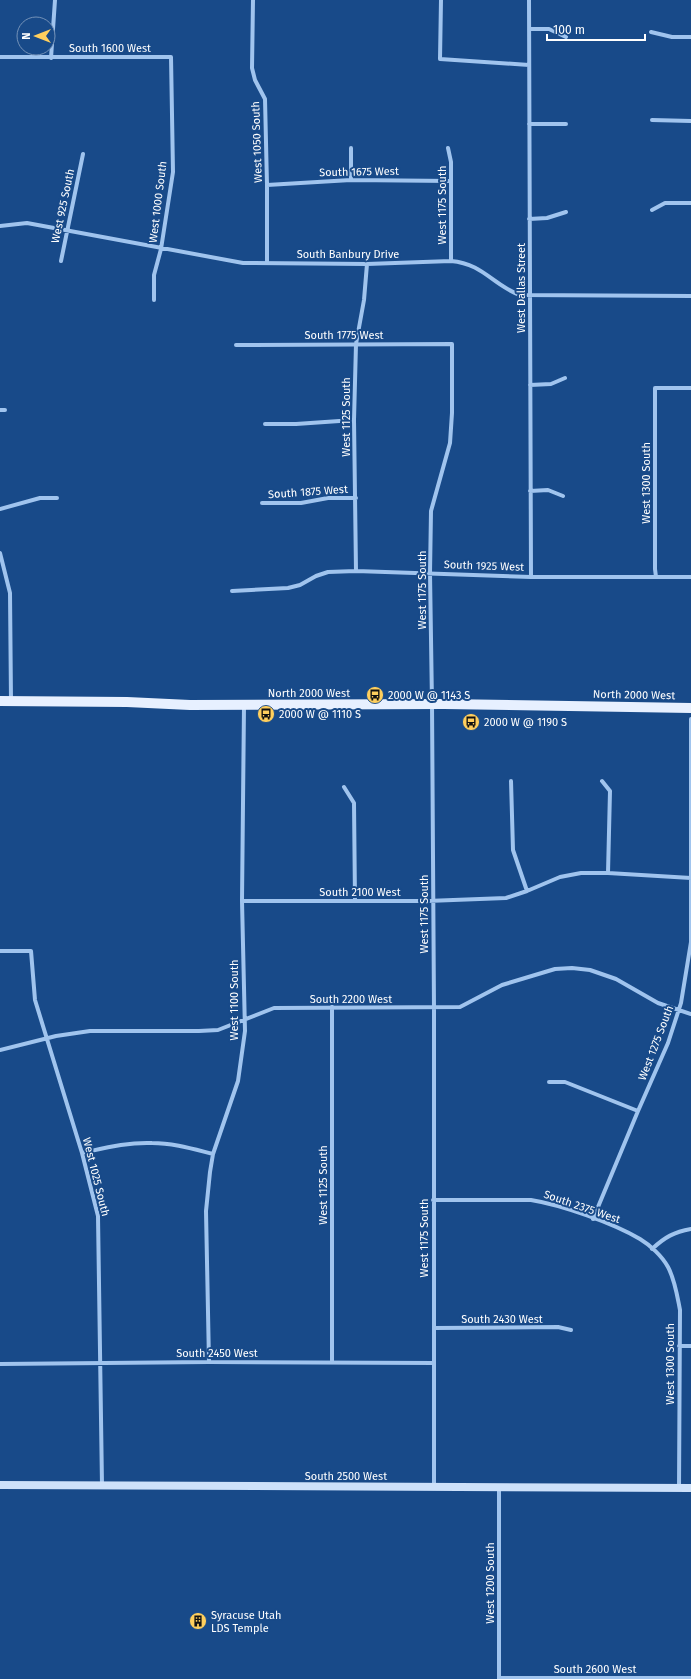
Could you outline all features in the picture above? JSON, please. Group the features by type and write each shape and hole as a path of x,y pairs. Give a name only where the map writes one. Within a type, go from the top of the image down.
{"main road":[{"name":"North 2000 West","path":"0,701 127,702 190,705 432,704 691,708"}],"street":[{"path":"51,58 56,0"},
{"name":"West 1050 South","path":"253,0 252,68 255,80 265,99 268,185 267,262"},
{"path":"441,0 440,59 529,65"},
{"name":"West Dallas Street","path":"529,0 531,577"},
{"path":"529,30 549,29 566,37"},
{"path":"651,32 672,37 691,37"},
{"name":"South 1600 West","path":"0,58 171,57"},
{"name":"West 1000 South","path":"154,300 154,275 161,249 173,172 171,57"},
{"path":"652,120 691,120"},
{"path":"529,124 566,124"},
{"path":"351,148 351,180"},
{"name":"West 1175 South","path":"448,148 451,162 451,261"},
{"name":"West 925 South","path":"61,261 83,154"},
{"name":"South 1675 West","path":"268,185 351,180 451,181"},
{"path":"652,210 665,203 691,203"},
{"path":"529,219 547,218 566,212"},
{"name":"South Banbury Drive","path":"0,226 27,223 67,232 242,263 367,264 451,261 464,262 476,267 509,291 520,295 691,296"},
{"name":"West 1125 South","path":"356,571 354,420 356,344 364,300 367,264"},
{"name":"West 1175 South","path":"434,1487 434,1008 430,572 431,511 448,455 451,438 452,344"},
{"name":"South 1775 West","path":"236,345 452,344"},
{"path":"530,385 551,384 565,378"},
{"name":"West 1300 South","path":"656,577 655,388 691,388"},
{"path":"0,410 5,410"},
{"path":"265,424 296,424 354,420"},
{"path":"530,491 548,490 564,496"},
{"path":"0,509 40,498 57,498"},
{"name":"South 1875 West","path":"262,503 301,503 328,498 356,498"},
{"path":"0,553 10,593 11,701"},
{"name":"South 1925 West","path":"232,591 288,588 300,585 316,576 328,572 356,571 430,572 531,577 691,577"},
{"name":"West 1100 South","path":"209,1362 206,1211 210,1172 213,1154 238,1081 245,1031 242,901 244,705"},
{"name":"West 1275 South","path":"594,1219 638,1110 668,1043 681,1003 691,942 691,719"},
{"path":"511,781 513,850 527,891"},
{"path":"602,781 610,791 608,873"},
{"path":"344,787 354,803 355,901"},
{"name":"South 2100 West","path":"242,901 432,901 506,898 560,877 581,873 608,873 691,878"},
{"name":"West 1025 South","path":"0,951 31,952 35,1000 82,1153 98,1216 102,1486"},
{"name":"South 2200 West","path":"0,1050 46,1038 90,1031 218,1030 274,1008 460,1007 502,985 554,969 572,968 590,970 616,979 658,1004 691,1014"},
{"name":"West 1125 South","path":"332,1008 332,1362"},
{"path":"549,1082 565,1082 638,1110"},
{"path":"82,1153 122,1144 153,1143 178,1146 213,1154"},
{"name":"South 2375 West","path":"433,1200 531,1200 547,1203 594,1219 640,1239 652,1249"},
{"path":"652,1249 676,1232 691,1229"},
{"name":"West 1300 South","path":"652,1249 667,1266 676,1288 680,1310 679,1488"},
{"name":"South 2430 West","path":"434,1328 558,1327 570,1330"},
{"path":"679,1346 691,1346"},
{"name":"South 2450 West","path":"0,1364 209,1362 434,1363"},
{"name":"South 2500 West","path":"0,1486 691,1488"},
{"name":"West 1200 South","path":"499,1487 499,1678"},
{"name":"South 2600 West","path":"499,1678 691,1678"}],"place":[{"name":"2000 W @ 1143 S","path":"375,695"},
{"name":"2000 W @ 1110 S","path":"266,714"},
{"name":"2000 W @ 1190 S","path":"471,722"},
{"name":"Syracuse Utah LDS Temple","path":"198,1621"}]}
